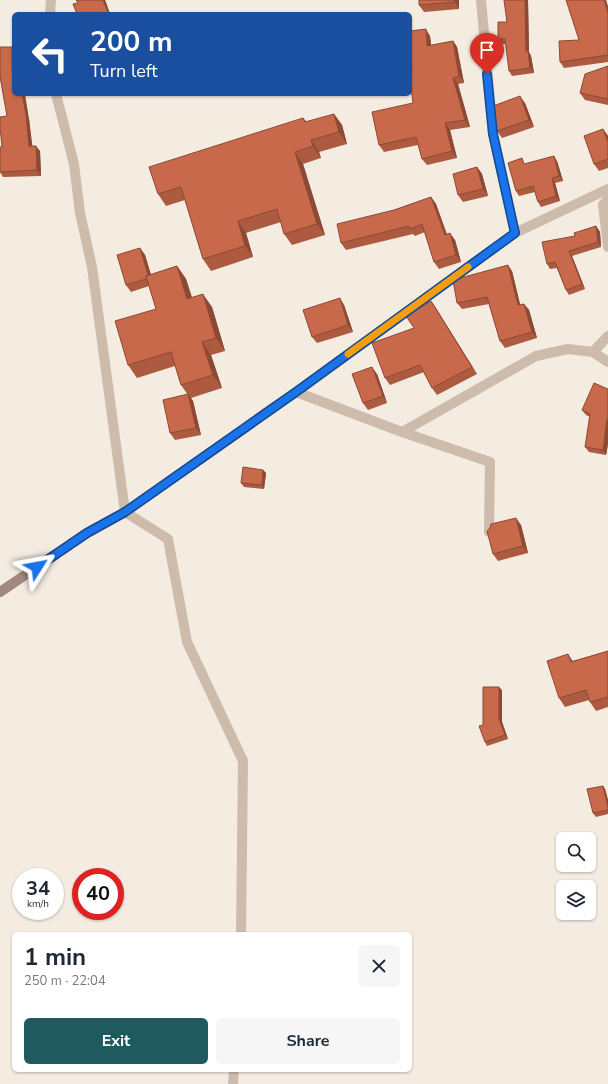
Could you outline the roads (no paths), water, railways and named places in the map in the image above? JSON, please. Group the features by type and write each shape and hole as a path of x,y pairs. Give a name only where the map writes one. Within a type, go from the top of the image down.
{"street":[{"path":"50,12 51,0"},
{"path":"481,0 493,134 515,233"},
{"path":"57,96 74,164 80,213 92,267 125,512"},
{"path":"0,592 87,533 125,512 296,392 515,233 608,189"},
{"path":"608,199 603,205 608,247"},
{"path":"593,352 608,336"},
{"path":"402,432 536,356 568,349 593,352 608,362"},
{"path":"296,392 402,432 490,462 489,532"},
{"path":"125,512 168,539 188,642 243,761 241,932"},
{"path":"233,1084 234,1072"}]}
